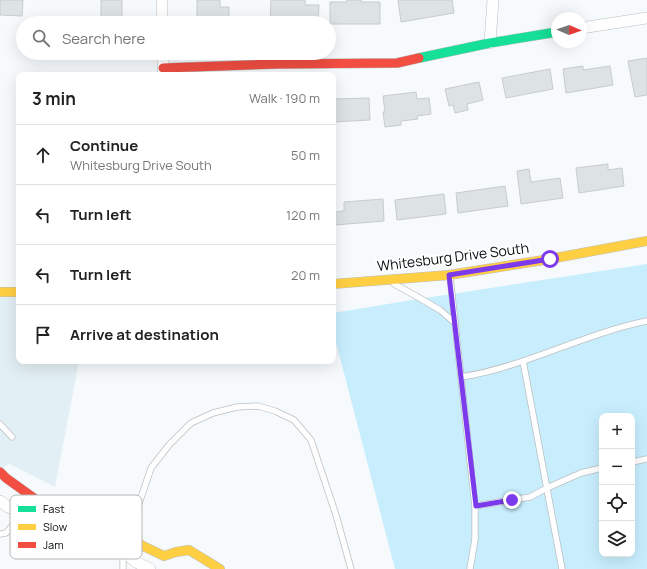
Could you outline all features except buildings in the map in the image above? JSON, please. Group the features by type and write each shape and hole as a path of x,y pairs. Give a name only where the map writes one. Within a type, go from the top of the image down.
{"street":[{"path":"162,0 162,16"},
{"path":"490,43 493,0"},
{"path":"587,27 647,18"},
{"path":"162,60 163,72 276,64 397,63 490,43 551,33"},
{"name":"Whitesburg Drive South","path":"336,284 449,275 550,259 647,241"},
{"path":"0,292 16,292"},
{"path":"0,472 30,495"},
{"path":"0,501 10,508"},
{"path":"142,545 164,556 189,550 220,569"},
{"path":"132,559 150,569"}],"lane":[{"path":"449,275 476,506 475,539 470,569"},
{"path":"384,280 434,306 455,323"},
{"path":"461,377 495,370 593,336 647,321"},
{"path":"523,361 562,569"},
{"path":"142,495 151,468 169,445 191,423 213,413 237,407 258,406 275,411 294,420 311,440 336,515 351,569"},
{"path":"0,424 12,437"},
{"path":"635,461 647,459"},
{"path":"476,506 530,497 581,473 599,469"},
{"path":"0,534 6,533 10,528"}],"shaded area":[{"path":"647,264 647,569 395,569 336,343 336,313"},
{"path":"0,292 16,292 16,364 78,364 55,487 9,464 0,470"}],"traffic: fast":[{"path":"419,58 490,43 551,33"}],"traffic: slow":[{"path":"336,284 449,275 550,259 647,241"},
{"path":"0,292 16,292"},
{"path":"142,545 164,556 189,550 220,569"}],"traffic: jam":[{"path":"163,68 276,64 397,63 419,58"},
{"path":"0,472 30,495"}],"route":[{"path":"512,500 476,506 449,275 550,259"}]}
